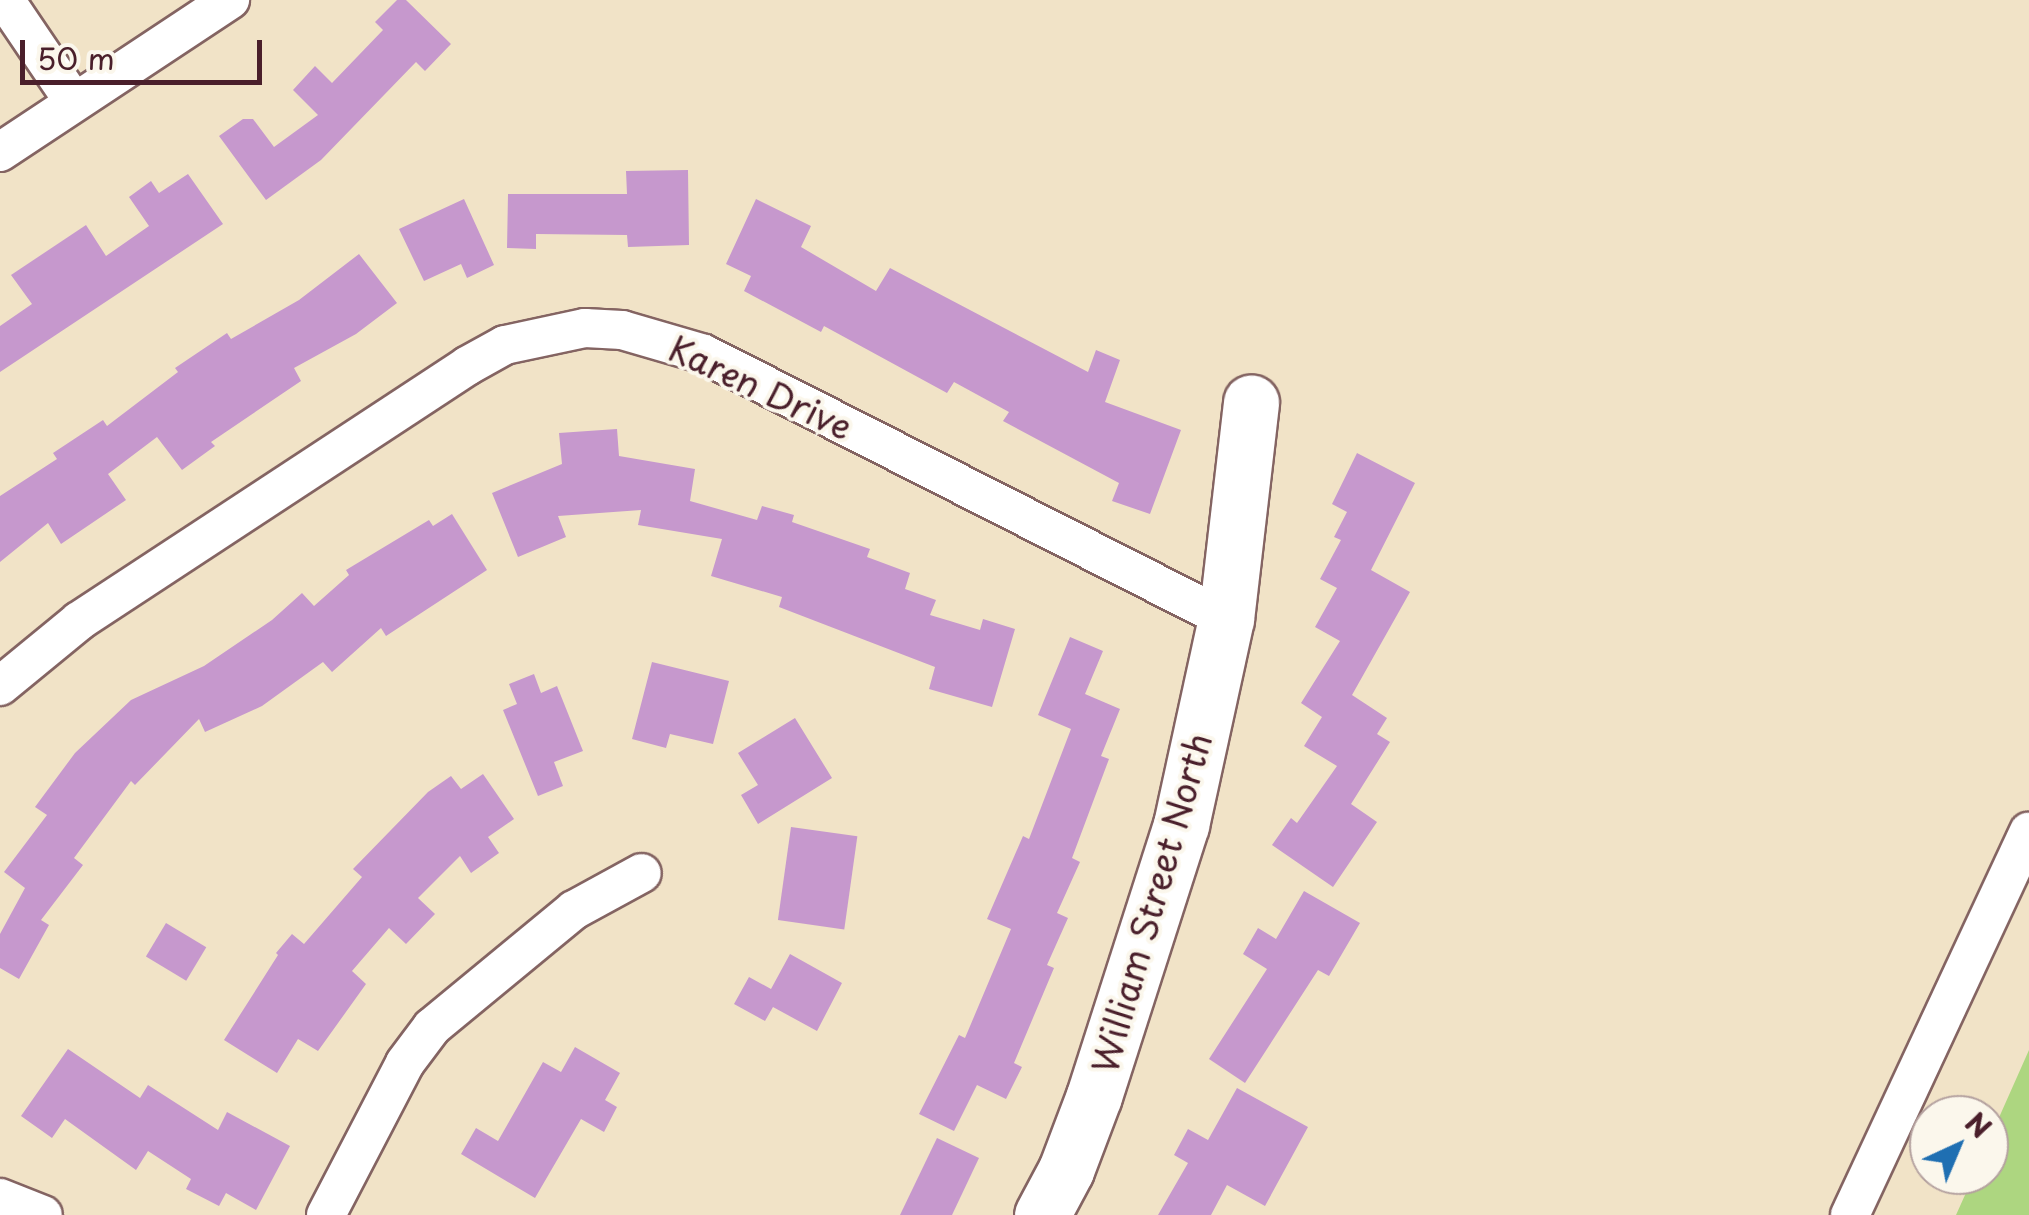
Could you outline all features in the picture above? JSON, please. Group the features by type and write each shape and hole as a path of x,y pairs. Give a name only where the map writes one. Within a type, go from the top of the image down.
{"street":[{"path":"4,0 74,102"},
{"path":"0,152 230,0"},
{"name":"Karen Drive","path":"0,686 79,621 467,366 505,345 585,328 622,330 704,354 1226,619"},
{"name":"William Street North","path":"1042,1215 1066,1170 1094,1096 1164,884 1226,619 1251,402"},
{"path":"1850,1215 2029,832"},
{"path":"326,1215 405,1064 432,1027 574,910 642,873"},
{"path":"0,1198 43,1215"}],"green space":[{"path":"2029,1050 2029,1215 1956,1215 1965,1195 2009,1195 2009,1095"}],"building":[{"path":"397,0 406,0 451,44 425,71 416,62 321,160 266,200 219,136 243,119 253,119 274,147 318,115 293,90 315,66 332,83 383,30 375,22"},
{"path":"688,170 689,245 628,247 627,235 536,234 536,249 507,248 508,194 627,194 626,171"},
{"path":"188,174 223,224 0,372 0,326 32,304 11,275 86,225 106,256 149,226 129,197 151,181 159,193"},
{"path":"464,199 494,265 467,278 461,264 424,281 399,229"},
{"path":"756,199 811,226 801,247 876,291 890,268 1088,372 1096,350 1120,360 1105,402 1181,430 1150,514 1112,501 1119,483 1003,421 1009,412 954,382 947,393 824,326 821,332 744,291 751,276 726,264"},
{"path":"359,254 397,303 356,334 294,368 301,381 211,442 215,446 182,470 157,437 108,474 126,500 61,544 48,523 0,562 0,496 57,459 53,453 103,420 107,426 178,372 175,368 227,333 231,339 299,300"},
{"path":"617,429 619,456 695,469 690,501 757,520 762,506 794,515 792,522 870,549 867,557 910,573 905,589 936,600 930,615 980,630 983,619 1015,629 992,707 929,689 935,667 779,607 782,597 711,576 722,539 638,525 641,510 558,516 566,537 518,557 492,493 562,464 559,433"},
{"path":"1357,453 1415,483 1371,570 1410,592 1352,695 1387,718 1377,734 1390,742 1351,804 1377,822 1333,887 1272,845 1291,818 1297,823 1337,766 1304,746 1322,717 1301,703 1340,641 1315,627 1337,588 1320,579 1341,540 1334,537 1347,512 1332,504"},
{"path":"452,514 487,570 386,636 381,628 332,672 323,662 262,706 205,732 199,719 135,785 131,781 74,858 83,865 41,920 49,925 19,979 0,968 0,934 25,888 4,872 47,815 35,807 75,753 131,700 204,666 272,620 302,593 314,606 349,575 346,570 429,520 433,526"},
{"path":"1070,637 1103,651 1085,694 1120,709 1101,756 1109,759 1072,858 1080,862 1057,913 1068,918 1047,965 1054,968 1014,1063 1022,1067 1006,1099 977,1085 954,1131 919,1114 959,1035 965,1038 1011,929 987,919 1023,836 1029,839 1071,729 1038,715"},
{"path":"652,662 729,681 713,744 670,734 666,748 632,739"},
{"path":"534,674 541,693 557,686 583,751 554,762 563,786 538,796 503,710 517,704 509,684"},
{"path":"795,718 832,778 758,824 741,795 758,785 738,753"},
{"path":"483,774 514,819 488,837 499,853 471,873 460,856 418,898 435,914 406,944 389,928 352,971 366,984 318,1051 298,1039 277,1073 224,1040 276,953 292,934 304,944 362,877 353,869 428,792 451,776 461,789"},
{"path":"791,827 857,836 844,929 778,920"},
{"path":"1304,891 1360,923 1329,976 1318,970 1245,1083 1209,1059 1267,969 1243,954 1258,928 1276,939"},
{"path":"166,923 206,947 186,981 146,956"},
{"path":"790,954 842,983 817,1031 773,1007 765,1021 734,1004 749,977 771,989"},
{"path":"575,1047 620,1073 605,1100 617,1107 604,1132 581,1119 535,1198 461,1154 476,1128 498,1141 543,1062 561,1072"},
{"path":"68,1049 140,1098 148,1085 218,1130 227,1112 290,1146 256,1210 226,1193 219,1206 186,1189 191,1179 148,1151 136,1170 65,1119 52,1138 21,1116"},
{"path":"1237,1088 1308,1127 1265,1206 1227,1185 1211,1215 1158,1215 1188,1163 1174,1155 1188,1129 1208,1140"},
{"path":"937,1138 979,1158 952,1215 900,1215"}]}
